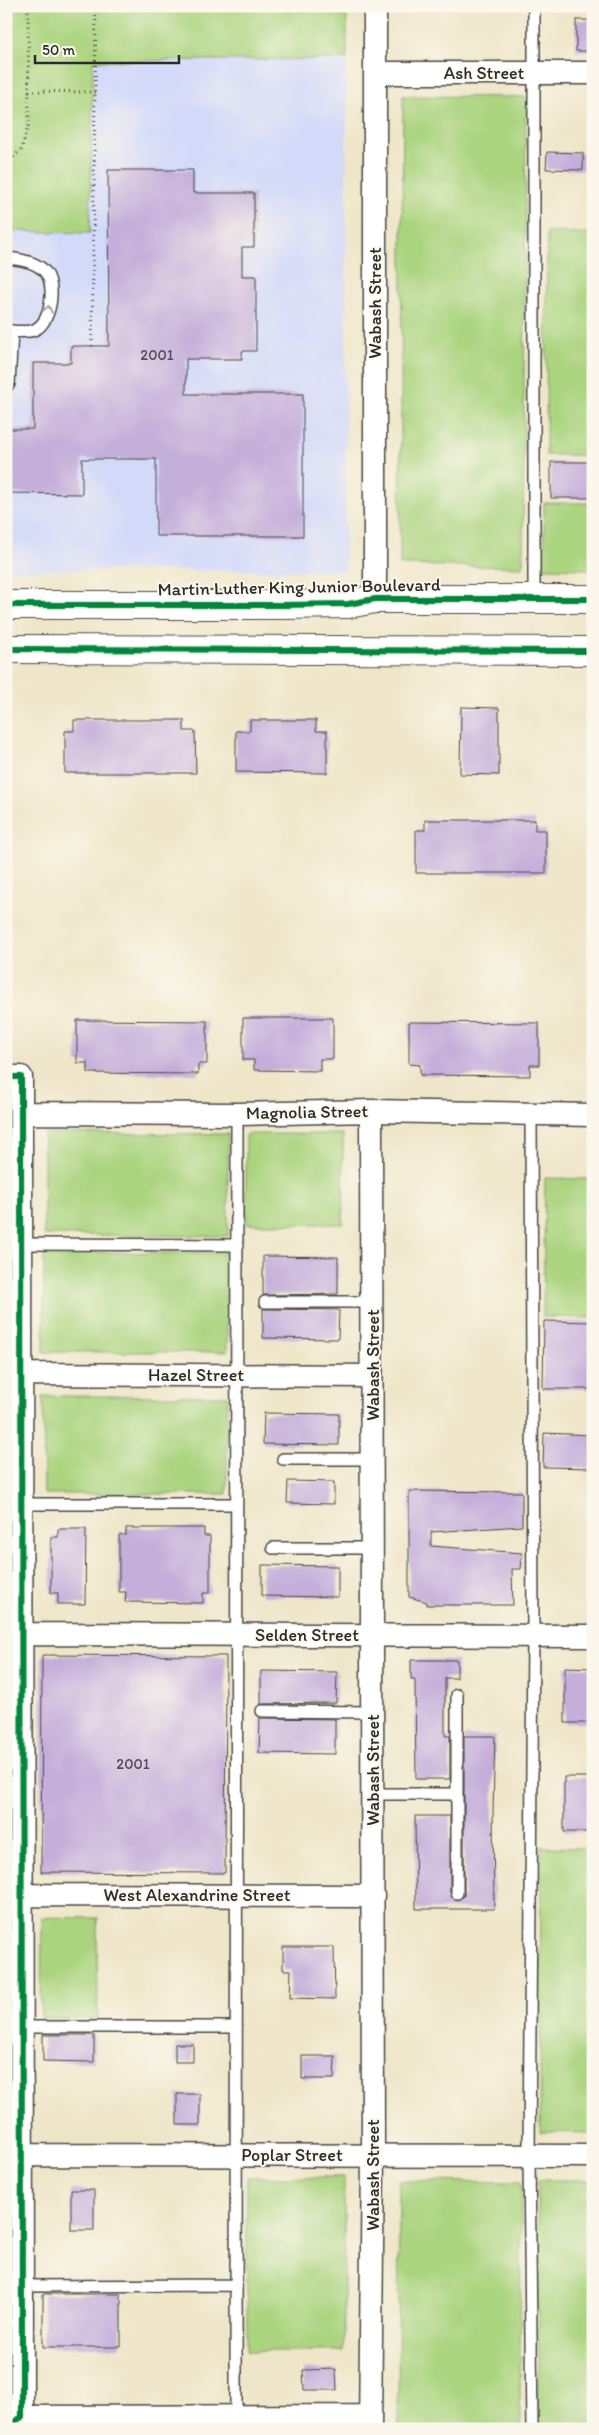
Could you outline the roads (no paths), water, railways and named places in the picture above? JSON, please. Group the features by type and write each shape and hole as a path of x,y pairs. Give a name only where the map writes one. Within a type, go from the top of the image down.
{"main road":[{"name":"Martin Luther King Junior Boulevard","path":"6,605 282,606 348,604 375,599 593,599"},
{"path":"190,650 210,636 215,624 211,614 192,606"},
{"path":"280,650 268,636 264,627 267,615 282,606"},
{"path":"6,649 593,650"}],"street":[{"name":"Wabash Street","path":"375,6 375,599"},
{"name":"Ash Street","path":"375,72 593,73"},
{"path":"14,1077 22,1113 14,1200 21,1244 14,1302 22,1374 14,1420 22,1504 14,1535 16,1643 14,1855 22,1895 14,1949 22,2027 22,2155 14,2261 22,2286 14,2422 370,2422"},
{"name":"Wabash Street","path":"370,2422 373,2156 373,1459 371,1376 373,1302 371,1111"},
{"name":"Magnolia Street","path":"22,1113 237,1114 371,1111 593,1115"},
{"name":"Hazel Street","path":"22,1374 371,1376"},
{"name":"Selden Street","path":"16,1643 236,1635 593,1636"},
{"name":"West Alexandrine Street","path":"22,1895 373,1896"},
{"name":"Poplar Street","path":"22,2155 593,2156"}],"lane":[{"path":"534,6 534,599"},
{"path":"6,258 30,262 46,273 51,286 49,305 44,321 34,330 9,331 9,384 6,384"},
{"path":"236,2422 237,1114"},
{"path":"530,1115 533,1635 529,2156 532,2429"},
{"path":"21,1244 238,1245"},
{"path":"265,1302 373,1302"},
{"path":"283,1459 373,1459"},
{"path":"22,1504 236,1504"},
{"path":"273,1548 373,1548"},
{"path":"457,1695 457,1893"},
{"path":"262,1711 373,1712"},
{"path":"373,1794 457,1794"},
{"path":"22,2027 236,2027"},
{"path":"22,2286 236,2285"}]}
